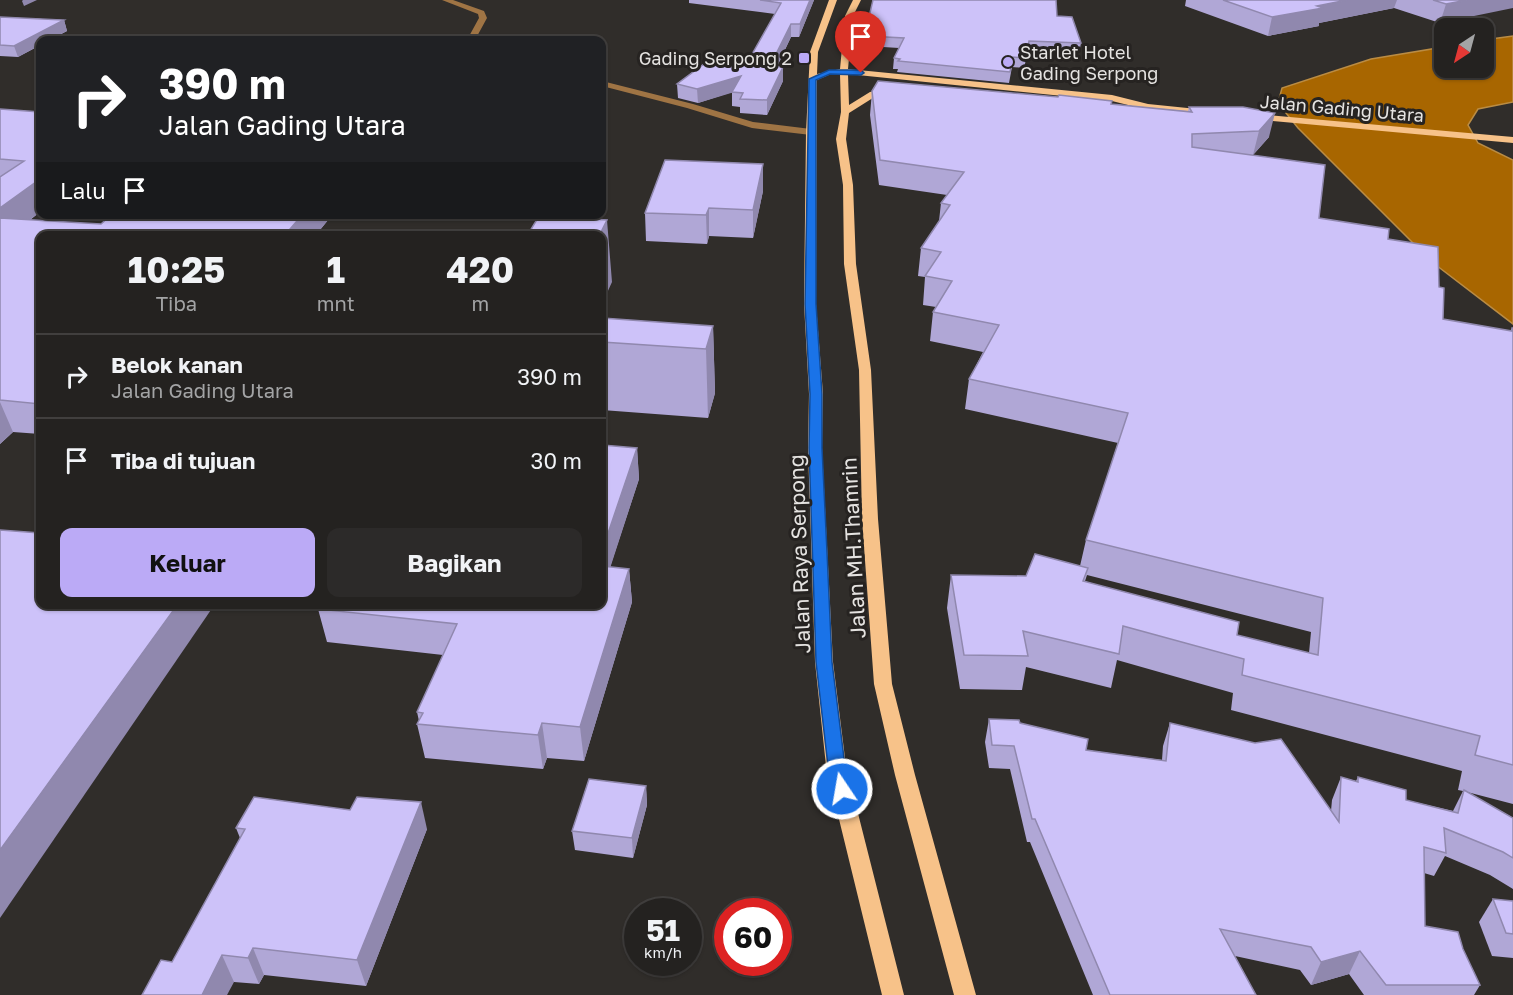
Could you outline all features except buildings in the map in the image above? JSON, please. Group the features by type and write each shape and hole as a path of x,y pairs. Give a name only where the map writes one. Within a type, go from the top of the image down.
{"main road":[{"name":"Jalan Raya Serpong","path":"833,0 814,50 811,132 810,304 816,394 815,448 824,662 837,766 893,995"},
{"path":"844,71 849,16 857,0"},
{"path":"813,79 822,74 844,71 1112,98 1148,107 1216,116"},
{"name":"Jalan MH.Thamrin","path":"844,71 845,112 841,139 848,185 850,264 865,370 870,519 883,684 905,775 965,995"},
{"path":"845,112 882,91 904,91"},
{"path":"1129,112 1180,112"},
{"name":"Jalan Gading Utara","path":"1250,117 1513,140"},
{"name":"Jalan Gading Utara","path":"1240,120 1513,145"}],"street":[{"path":"446,0 481,13 483,18 473,36"},
{"path":"606,85 752,124 811,132"},
{"path":"866,99 888,100"}],"shaded area":[{"path":"1513,36 1513,102 1478,109 1468,125 1478,143 1513,160 1513,324 1432,262 1298,128 1278,103 1282,88 1371,59 1434,49 1434,78 1494,78 1494,39"}],"place":[{"name":"Gading Serpong 2","path":"804,58"},
{"name":"Starlet Hotel Gading Serpong","path":"1008,62"}],"route":[{"path":"842,789 824,662 815,448 816,394 810,304 811,132 813,79 829,72 861,73"}]}
